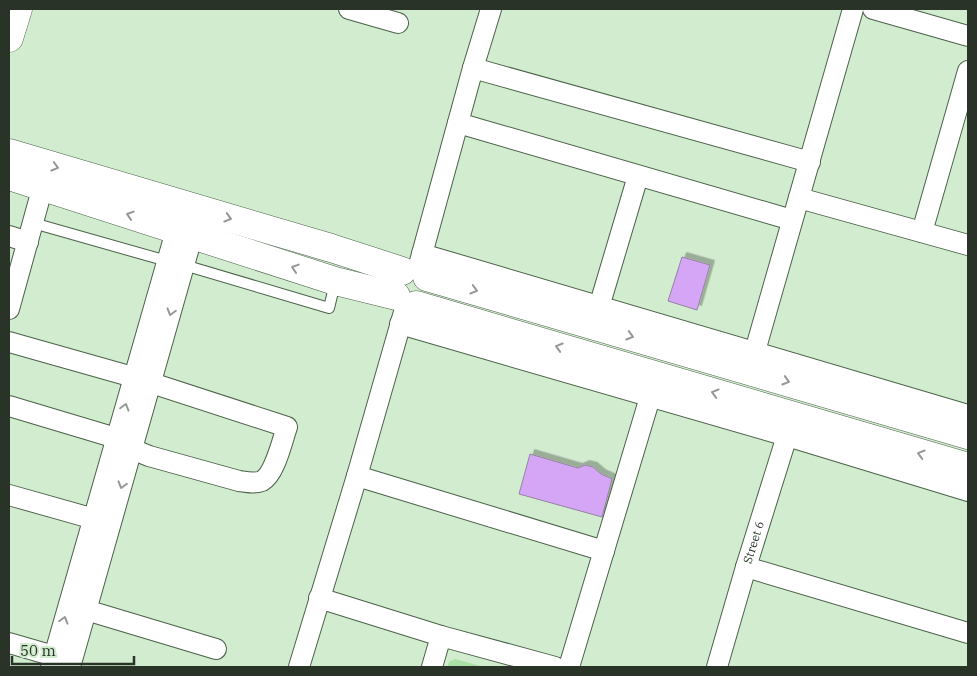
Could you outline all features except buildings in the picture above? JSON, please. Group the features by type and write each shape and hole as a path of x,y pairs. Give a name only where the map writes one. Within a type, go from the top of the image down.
{"street":[{"path":"9,38 18,9"},
{"path":"349,9 398,23"},
{"path":"417,268 491,9"},
{"path":"741,401 853,9"},
{"path":"873,9 968,36"},
{"path":"473,68 810,162"},
{"path":"922,232 968,71"},
{"path":"458,123 792,220"},
{"path":"11,156 43,186 188,220 331,248 599,307 968,435"},
{"path":"11,156 188,220 329,279 404,307 654,386 789,426 968,490"},
{"path":"599,307 638,176"},
{"path":"9,309 23,234 43,186"},
{"path":"799,198 968,245"},
{"path":"58,664 100,528 188,220"},
{"path":"329,279 331,248"},
{"path":"404,307 422,302 430,290 430,283 417,268"},
{"path":"417,268 753,361 968,415"},
{"path":"299,667 357,476 404,307"},
{"path":"9,342 142,380 287,428 272,471 263,480 254,483 239,481 149,456 124,443 9,406"},
{"path":"654,386 741,401 789,426 968,467"},
{"path":"569,667 654,386"},
{"name":"Street 6","path":"717,667 789,426"},
{"path":"357,476 604,551"},
{"path":"9,495 100,528"},
{"path":"9,509 100,528"},
{"path":"58,664 86,610 100,528"},
{"path":"746,568 968,633"},
{"path":"319,598 441,636 555,667"},
{"path":"86,610 216,649"},
{"path":"432,667 441,636"},
{"path":"9,643 58,664"}],"lane":[{"path":"23,234 176,263 329,308 329,279"}],"green space":[{"path":"455,659 484,667 447,667 449,662"}]}
